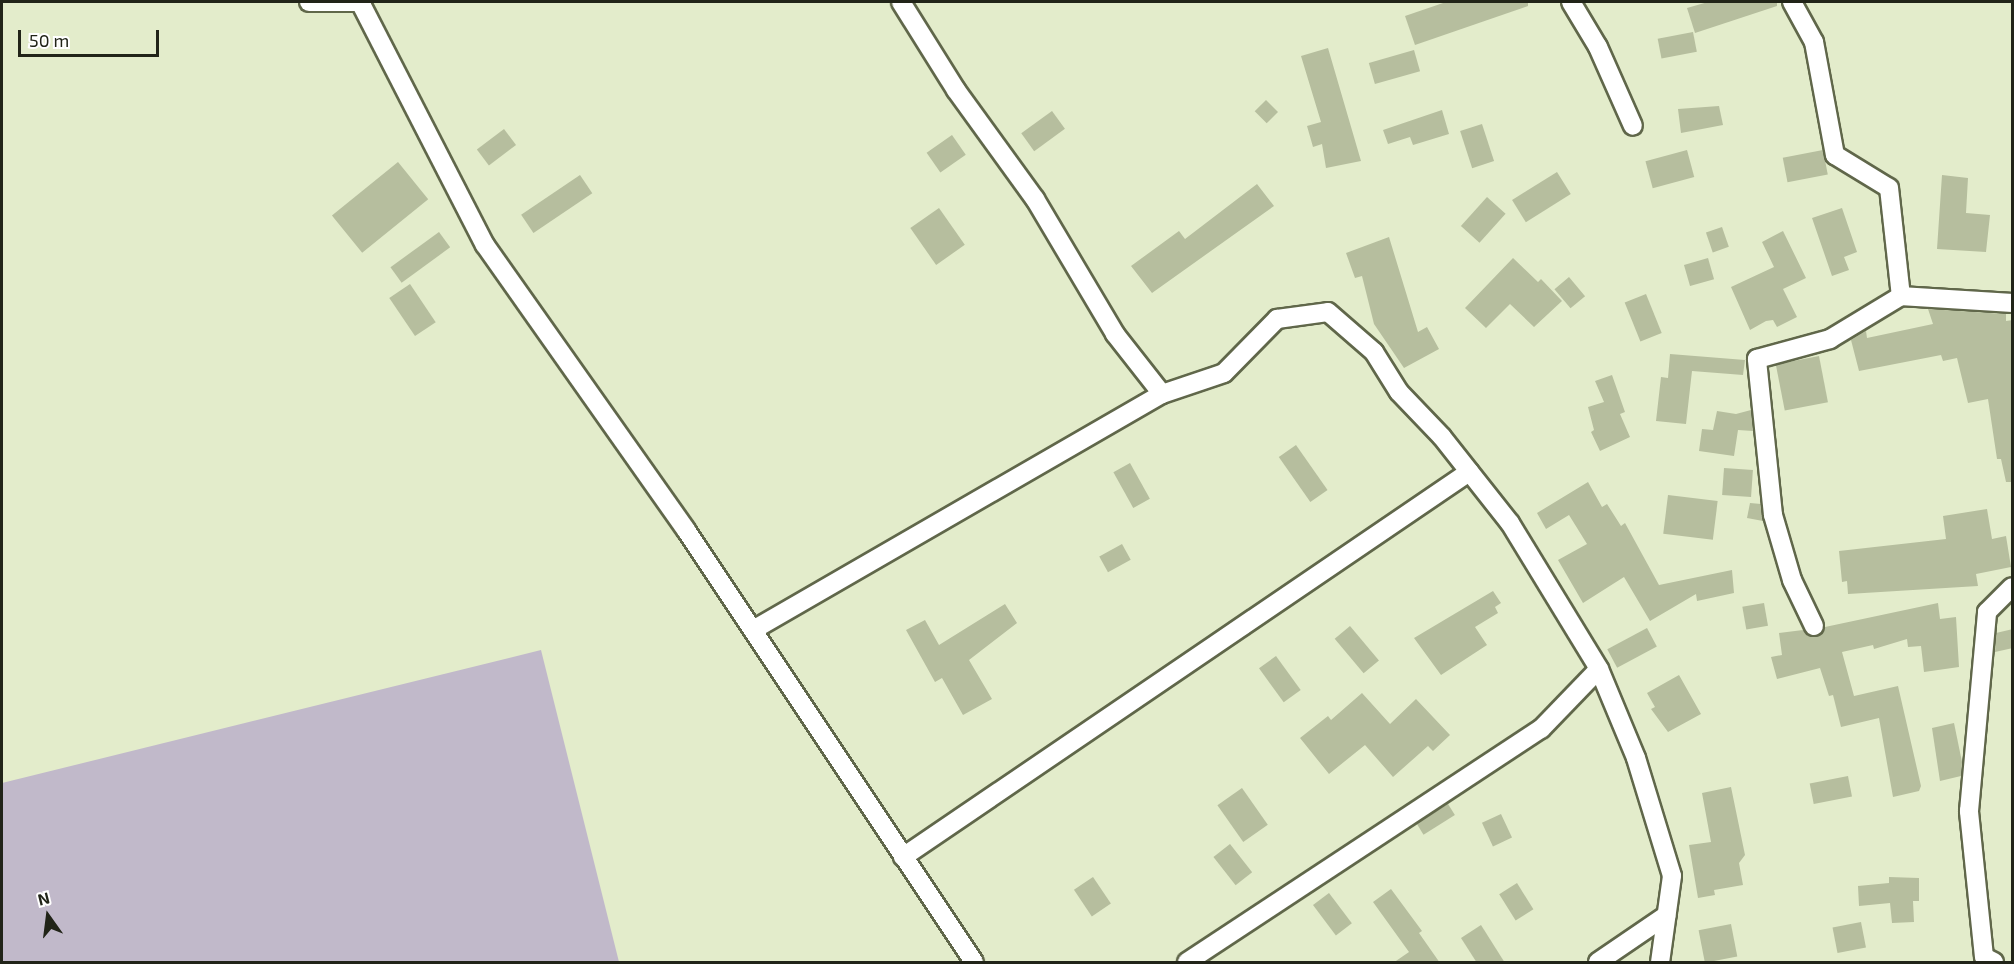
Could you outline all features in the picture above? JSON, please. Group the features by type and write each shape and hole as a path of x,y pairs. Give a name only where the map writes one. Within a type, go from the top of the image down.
{"street":[{"path":"309,2 361,2 485,245 753,630 974,963"},
{"path":"901,2 956,90 1035,199 1115,334 1162,394"},
{"path":"1571,2 1598,47 1634,126"},
{"path":"1792,2 1814,42 1835,155 1889,188 1901,296"},
{"path":"1814,626 1792,580 1773,515 1757,359 1830,339 1901,296 2013,303"},
{"path":"753,630 1162,394 1224,374 1278,319 1328,312 1374,352 1399,392 1469,472 1510,524 1599,669 1635,758 1672,876 1660,963"},
{"path":"903,857 1469,472"},
{"path":"1994,963 1984,957 1969,811 1987,612 2013,586"},
{"path":"1187,963 1540,729 1599,669"},
{"path":"1598,963 1667,915"}],"shaded area":[{"path":"541,650 619,962 2,962 2,783"}],"building":[{"path":"1446,2 1528,2 1528,6 1415,45 1405,16"},
{"path":"1708,2 1777,2 1777,6 1695,33 1687,8"},
{"path":"1693,32 1697,52 1661,59 1658,39"},
{"path":"1328,48 1361,161 1326,168 1322,144 1313,147 1307,126 1321,122 1301,56"},
{"path":"1414,50 1420,71 1375,84 1369,63"},
{"path":"1266,100 1278,112 1267,123 1255,111"},
{"path":"1719,106 1723,125 1681,133 1678,109"},
{"path":"1442,110 1449,134 1413,145 1410,137 1388,144 1383,130"},
{"path":"1052,111 1065,129 1034,151 1021,133"},
{"path":"1482,124 1494,161 1472,168 1460,131"},
{"path":"504,129 516,145 489,165 477,149"},
{"path":"952,135 966,155 940,172 927,153"},
{"path":"1687,150 1694,177 1653,188 1645,161"},
{"path":"1823,150 1828,175 1788,182 1783,158"},
{"path":"398,162 428,199 362,253 332,215"},
{"path":"1557,172 1571,194 1526,222 1512,200"},
{"path":"580,175 592,193 533,233 521,215"},
{"path":"1942,175 1968,178 1966,213 1990,215 1986,252 1937,249"},
{"path":"1257,184 1274,206 1152,293 1131,266 1179,231 1185,239"},
{"path":"1487,197 1506,214 1479,243 1461,226"},
{"path":"939,208 965,245 936,265 910,228"},
{"path":"1842,208 1857,252 1844,257 1849,270 1832,276 1812,218"},
{"path":"1722,227 1729,247 1713,252 1706,233"},
{"path":"1783,231 1806,278 1783,289 1797,317 1777,327 1773,320 1766,321 1750,330 1731,287 1774,267 1762,242"},
{"path":"439,232 450,247 402,283 390,267"},
{"path":"1389,237 1418,332 1427,327 1439,349 1404,368 1374,324 1362,276 1355,278 1346,253"},
{"path":"1513,258 1538,282 1541,279 1562,301 1534,327 1510,304 1486,328 1465,308"},
{"path":"1708,258 1714,279 1690,286 1684,265"},
{"path":"1569,277 1585,296 1571,308 1554,289"},
{"path":"410,284 436,322 415,336 389,298"},
{"path":"1646,294 1662,333 1640,342 1625,303"},
{"path":"1928,309 2006,314 2006,321 2013,320 2013,482 2006,482 2001,459 1997,459 1988,399 1968,403 1957,358 1943,361 1941,355 1859,371 1851,340 1866,331 1867,338 1933,324"},
{"path":"1670,354 1745,360 1743,375 1692,371 1686,424 1656,421 1661,377 1668,378"},
{"path":"1819,356 1828,402 1785,411 1776,364"},
{"path":"1612,375 1625,412 1620,414 1630,437 1600,451 1591,432 1594,430 1588,407 1604,402 1595,381"},
{"path":"1751,410 1753,431 1738,430 1734,456 1699,451 1702,429 1713,430 1717,411 1736,414"},
{"path":"1296,445 1328,490 1310,502 1279,457"},
{"path":"1130,463 1150,499 1133,508 1113,472"},
{"path":"1724,468 1753,470 1751,497 1722,495"},
{"path":"1588,482 1602,507 1607,504 1621,526 1625,523 1659,585 1732,570 1734,593 1697,601 1696,594 1650,621 1624,577 1583,603 1558,560 1587,544 1569,515 1546,529 1537,513"},
{"path":"1668,495 1718,501 1713,540 1663,534"},
{"path":"1750,503 1761,504 1763,521 1747,518"},
{"path":"1987,509 1992,539 2006,536 2011,567 1976,574 1978,586 1848,594 1847,581 1842,582 1839,551 1946,539 1943,516"},
{"path":"1122,544 1131,560 1108,572 1099,557"},
{"path":"1493,591 1501,603 1495,607 1498,613 1475,627 1487,645 1441,675 1414,638"},
{"path":"1764,603 1768,626 1746,629 1742,607"},
{"path":"1938,603 1940,619 1956,617 1959,667 1924,672 1921,646 1908,647 1907,639 1874,649 1873,645 1842,652 1854,696 1898,686 1921,786 1919,791 1893,797 1879,718 1841,727 1833,695 1829,696 1820,668 1777,679 1771,657 1782,655 1779,633 1803,630 1808,636 1818,636 1825,627"},
{"path":"1005,604 1017,623 969,660 992,699 963,715 942,678 935,682 906,630 925,620 939,645"},
{"path":"1350,626 1379,660 1364,673 1335,639"},
{"path":"1647,628 1657,647 1617,668 1607,649"},
{"path":"2013,629 2013,648 1995,652 1996,633"},
{"path":"1276,656 1301,690 1284,702 1259,668"},
{"path":"1679,675 1701,714 1668,732 1651,709 1655,707 1647,693"},
{"path":"1362,693 1390,724 1416,699 1450,735 1433,751 1428,746 1393,777 1365,745 1329,774 1300,738 1328,716 1331,720"},
{"path":"1954,723 1962,762 1961,776 1940,781 1932,728"},
{"path":"1848,776 1852,797 1814,804 1810,783"},
{"path":"1731,787 1745,855 1739,863 1743,885 1714,890 1715,895 1698,898 1689,845 1711,842 1702,793"},
{"path":"1242,788 1268,825 1243,842 1217,805"},
{"path":"1448,804 1455,815 1424,835 1417,824"},
{"path":"1501,814 1512,838 1493,846 1482,823"},
{"path":"1230,844 1252,872 1236,885 1213,857"},
{"path":"1093,877 1111,904 1092,916 1074,890"},
{"path":"1889,877 1919,878 1919,901 1913,901 1914,922 1892,923 1890,903 1859,906 1858,886 1889,883"},
{"path":"1517,883 1533,909 1516,920 1499,894"},
{"path":"1391,889 1422,931 1419,933 1440,963 1393,963 1409,952 1373,902"},
{"path":"1329,893 1352,923 1336,935 1313,905"},
{"path":"1861,922 1866,948 1837,953 1833,928"},
{"path":"1731,924 1737,956 1705,962 1699,930"},
{"path":"1481,925 1505,963 1477,963 1461,938"}]}
